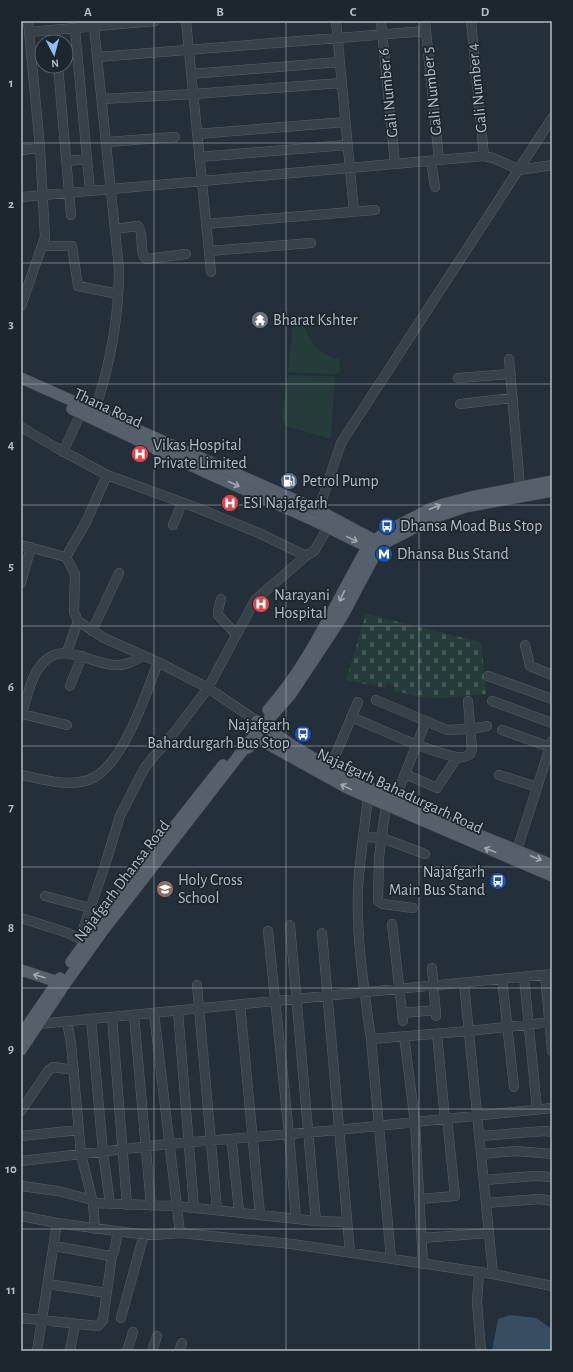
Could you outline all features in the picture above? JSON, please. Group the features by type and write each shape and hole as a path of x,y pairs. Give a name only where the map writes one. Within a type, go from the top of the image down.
{"main road":[{"path":"21,378 95,410 317,515 376,546"},
{"name":"Thana Road","path":"21,385 205,472 317,515 328,527 376,546"},
{"path":"22,1033 61,982 83,940 227,760 260,723 320,635 376,546 424,512 444,504 552,481"},
{"path":"376,546 436,517 465,507 552,490"},
{"name":"Najafgarh Dhansa Road","path":"21,1050 39,1024 61,982 239,756 254,736 260,723"},
{"name":"Najafgarh Bahadurgarh Road","path":"260,723 330,768 391,802 515,855 552,876"},
{"name":"Najafgarh Bahadurgarh Road","path":"239,756 258,740 330,779 368,796 391,802"},
{"name":"Najafgarh Bahadurgarh Road","path":"515,855 552,865"},
{"path":"21,970 61,982"}],"street":[{"path":"21,306 25,280 43,246 45,231 40,148 26,45 29,32 28,21"},
{"path":"29,32 155,21"},
{"path":"186,21 211,272"},
{"path":"336,21 354,212"},
{"name":"Gali Number 6","path":"381,21 395,164"},
{"name":"Gali Number 5","path":"425,21 435,161 435,187"},
{"name":"Gali Number 4","path":"471,21 484,156"},
{"path":"94,27 112,189 119,269 118,294 108,364 95,410"},
{"path":"76,28 90,191"},
{"path":"55,30 55,34"},
{"path":"98,57 189,51 426,31"},
{"path":"191,74 340,62"},
{"path":"59,74 70,215"},
{"path":"102,99 342,83"},
{"path":"317,515 341,443 520,170 552,118"},
{"path":"197,134 345,122"},
{"path":"106,142 175,137"},
{"path":"199,157 347,145"},
{"path":"21,150 40,148"},
{"path":"21,198 484,156 493,158 520,170 552,165"},
{"path":"66,161 87,159"},
{"path":"206,224 375,210"},
{"path":"115,229 138,226 141,231 143,255 146,259 186,254"},
{"path":"208,251 311,243"},
{"path":"43,246 72,246 78,286 118,294"},
{"path":"509,359 520,487"},
{"path":"458,378 511,374"},
{"path":"460,404 513,398"},
{"path":"63,452 81,413"},
{"path":"21,426 63,452 107,474 261,534 306,556"},
{"path":"66,556 86,522 107,474"},
{"path":"173,525 182,503"},
{"path":"21,918 83,940 90,908 114,833 126,802 145,767 177,730 208,688 255,600 315,550 328,527"},
{"path":"21,545 66,556 75,574 74,612 78,621 92,631 158,662 208,688 260,723"},
{"path":"21,583 31,547"},
{"path":"92,631 119,573"},
{"path":"221,599 218,615 236,634"},
{"path":"67,652 78,621"},
{"path":"525,645 530,666 552,675"},
{"path":"67,725 21,715 37,669 55,654 67,652 115,665 130,663 143,656"},
{"path":"70,686 82,656"},
{"path":"21,775 56,782 70,783 85,781 96,777 112,762 124,742 138,714 158,662"},
{"path":"488,676 552,699"},
{"path":"376,700 452,730 487,726"},
{"path":"351,717 417,744 457,757 463,757 470,754 472,749 468,701"},
{"path":"492,701 552,722"},
{"path":"330,768 358,702"},
{"path":"413,908 383,904 378,901 379,857 391,802 405,774 426,721"},
{"path":"502,730 551,744 515,855"},
{"path":"405,774 437,788 457,757"},
{"path":"499,775 537,787"},
{"path":"368,796 358,886 358,908 364,993 371,1039 380,1126 391,1258"},
{"path":"364,837 382,838 425,854"},
{"path":"45,896 90,908"},
{"path":"392,924 403,1017 436,1013 432,968"},
{"path":"290,925 316,1222"},
{"path":"268,931 274,1002 289,1134 296,1219"},
{"path":"322,933 346,1222 350,1253"},
{"path":"39,1024 548,975 552,1051"},
{"path":"524,977 530,1024 537,1108"},
{"path":"502,979 506,1028 514,1087"},
{"path":"464,983 493,1274"},
{"path":"197,985 217,1210"},
{"path":"240,1005 260,1215"},
{"path":"178,1011 194,1208"},
{"path":"154,1013 168,1144 180,1234"},
{"path":"134,1015 151,1206"},
{"path":"112,1017 127,1205"},
{"path":"91,1019 103,1152 110,1204"},
{"path":"67,1022 74,1070 81,1154 93,1201 95,1229"},
{"path":"371,1039 506,1028 551,1022"},
{"path":"419,1200 455,1196 437,1034"},
{"path":"404,1036 415,1122 423,1264"},
{"path":"21,1111 48,1071 53,1067 74,1070"},
{"path":"21,1161 168,1144 338,1130 537,1108 552,1108"},
{"path":"21,1136 79,1130"},
{"path":"480,1136 552,1132"},
{"path":"232,1144 239,1212"},
{"path":"481,1154 516,1151 552,1154"},
{"path":"484,1180 535,1176 552,1177"},
{"path":"21,1186 58,1191 93,1201 110,1204 176,1206 316,1222 346,1222"},
{"path":"486,1203 540,1199 552,1201"},
{"path":"21,1216 118,1232 180,1234 292,1244 493,1274 552,1286"},
{"path":"37,1351 58,1223"},
{"path":"21,1318 94,1327 101,1324 103,1320 112,1255 118,1232"},
{"path":"422,1238 489,1233"},
{"path":"121,1318 144,1234"},
{"path":"54,1246 108,1257 112,1255"},
{"path":"479,1272 477,1302 481,1351"},
{"path":"48,1284 107,1292"},
{"path":"70,1351 75,1324"},
{"path":"127,1351 133,1332"},
{"path":"152,1351 157,1336"}],"green space":[{"path":"293,322 305,327 307,333 317,348 327,355 339,359 340,372 335,374 288,372"},
{"path":"288,375 335,377 331,439 286,426 282,419"},
{"path":"366,614 481,642 486,694 442,698 420,697 394,691 394,687 387,683 385,688 346,680"}],"water":[{"path":"510,1315 536,1318 552,1329 552,1351 492,1351 498,1319"}],"place":[{"name":"Bharat Kshter","path":"260,320"},
{"name":"Vikas Hospital Private Limited","path":"140,454"},
{"name":"Petrol Pump","path":"289,481"},
{"name":"ESI Najafgarh","path":"230,503"},
{"name":"Dhansa Moad Bus Stop","path":"387,526"},
{"name":"Dhansa Bus Stand","path":"384,554"},
{"name":"Narayani Hospital","path":"261,604"},
{"name":"Najafgarh Bahardurgarh Bus Stop","path":"303,734"},
{"name":"Najafgarh Main Bus Stand","path":"498,881"},
{"name":"Holy Cross School","path":"165,889"}]}
